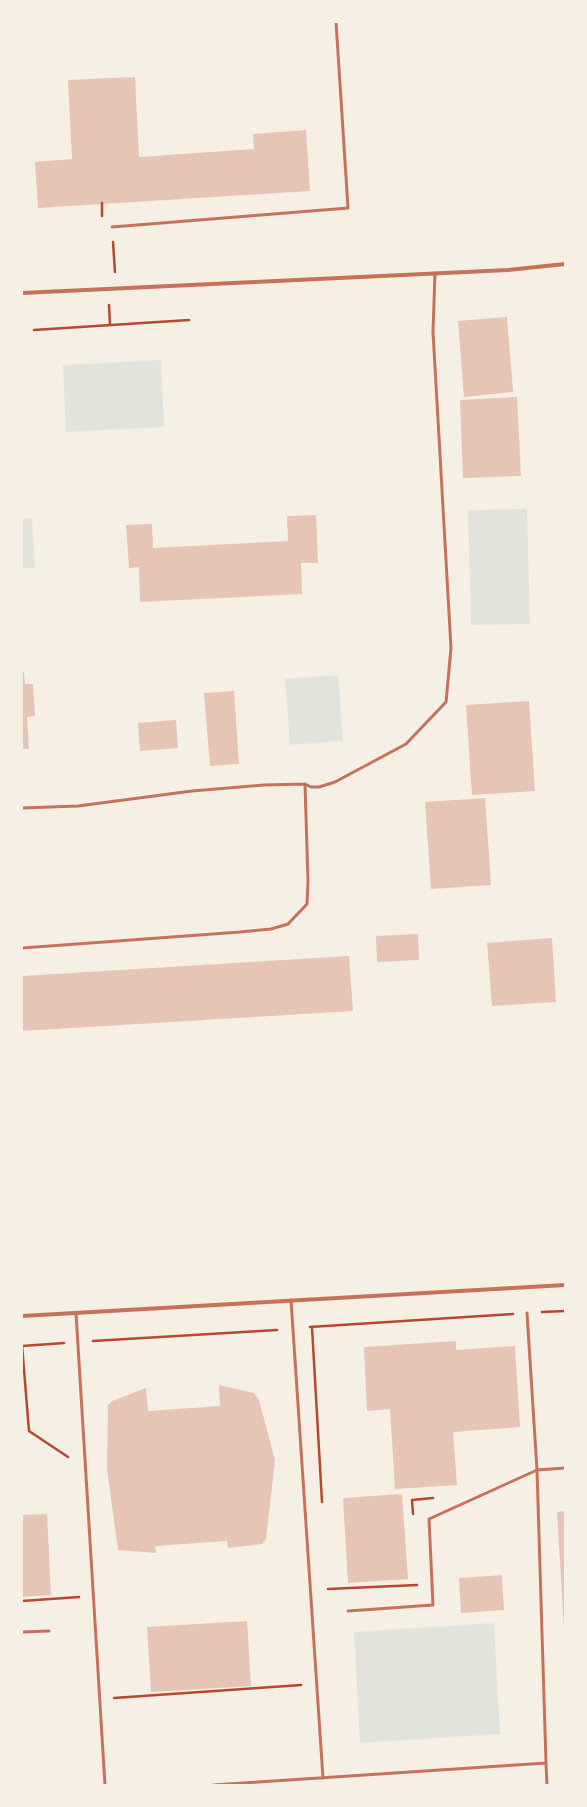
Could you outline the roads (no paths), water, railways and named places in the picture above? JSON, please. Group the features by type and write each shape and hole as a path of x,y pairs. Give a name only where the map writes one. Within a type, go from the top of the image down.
{"street":[{"path":"22,293 508,270 565,264"},
{"path":"22,1316 565,1285"}],"lane":[{"path":"112,228 348,208 336,22"},
{"path":"22,808 78,806 192,791 305,784 310,787 319,787 335,782 406,744 446,702 451,648 433,332 435,273"},
{"path":"22,948 240,932 288,924 307,904 308,881 305,784"},
{"path":"291,1300 318,1684 323,1778"},
{"path":"76,1313 106,1785"},
{"path":"528,1313 537,1470 547,1785"},
{"path":"348,1611 433,1605 429,1519 537,1470 565,1468"},
{"path":"22,1632 49,1631"},
{"path":"213,1785 546,1763"}]}
